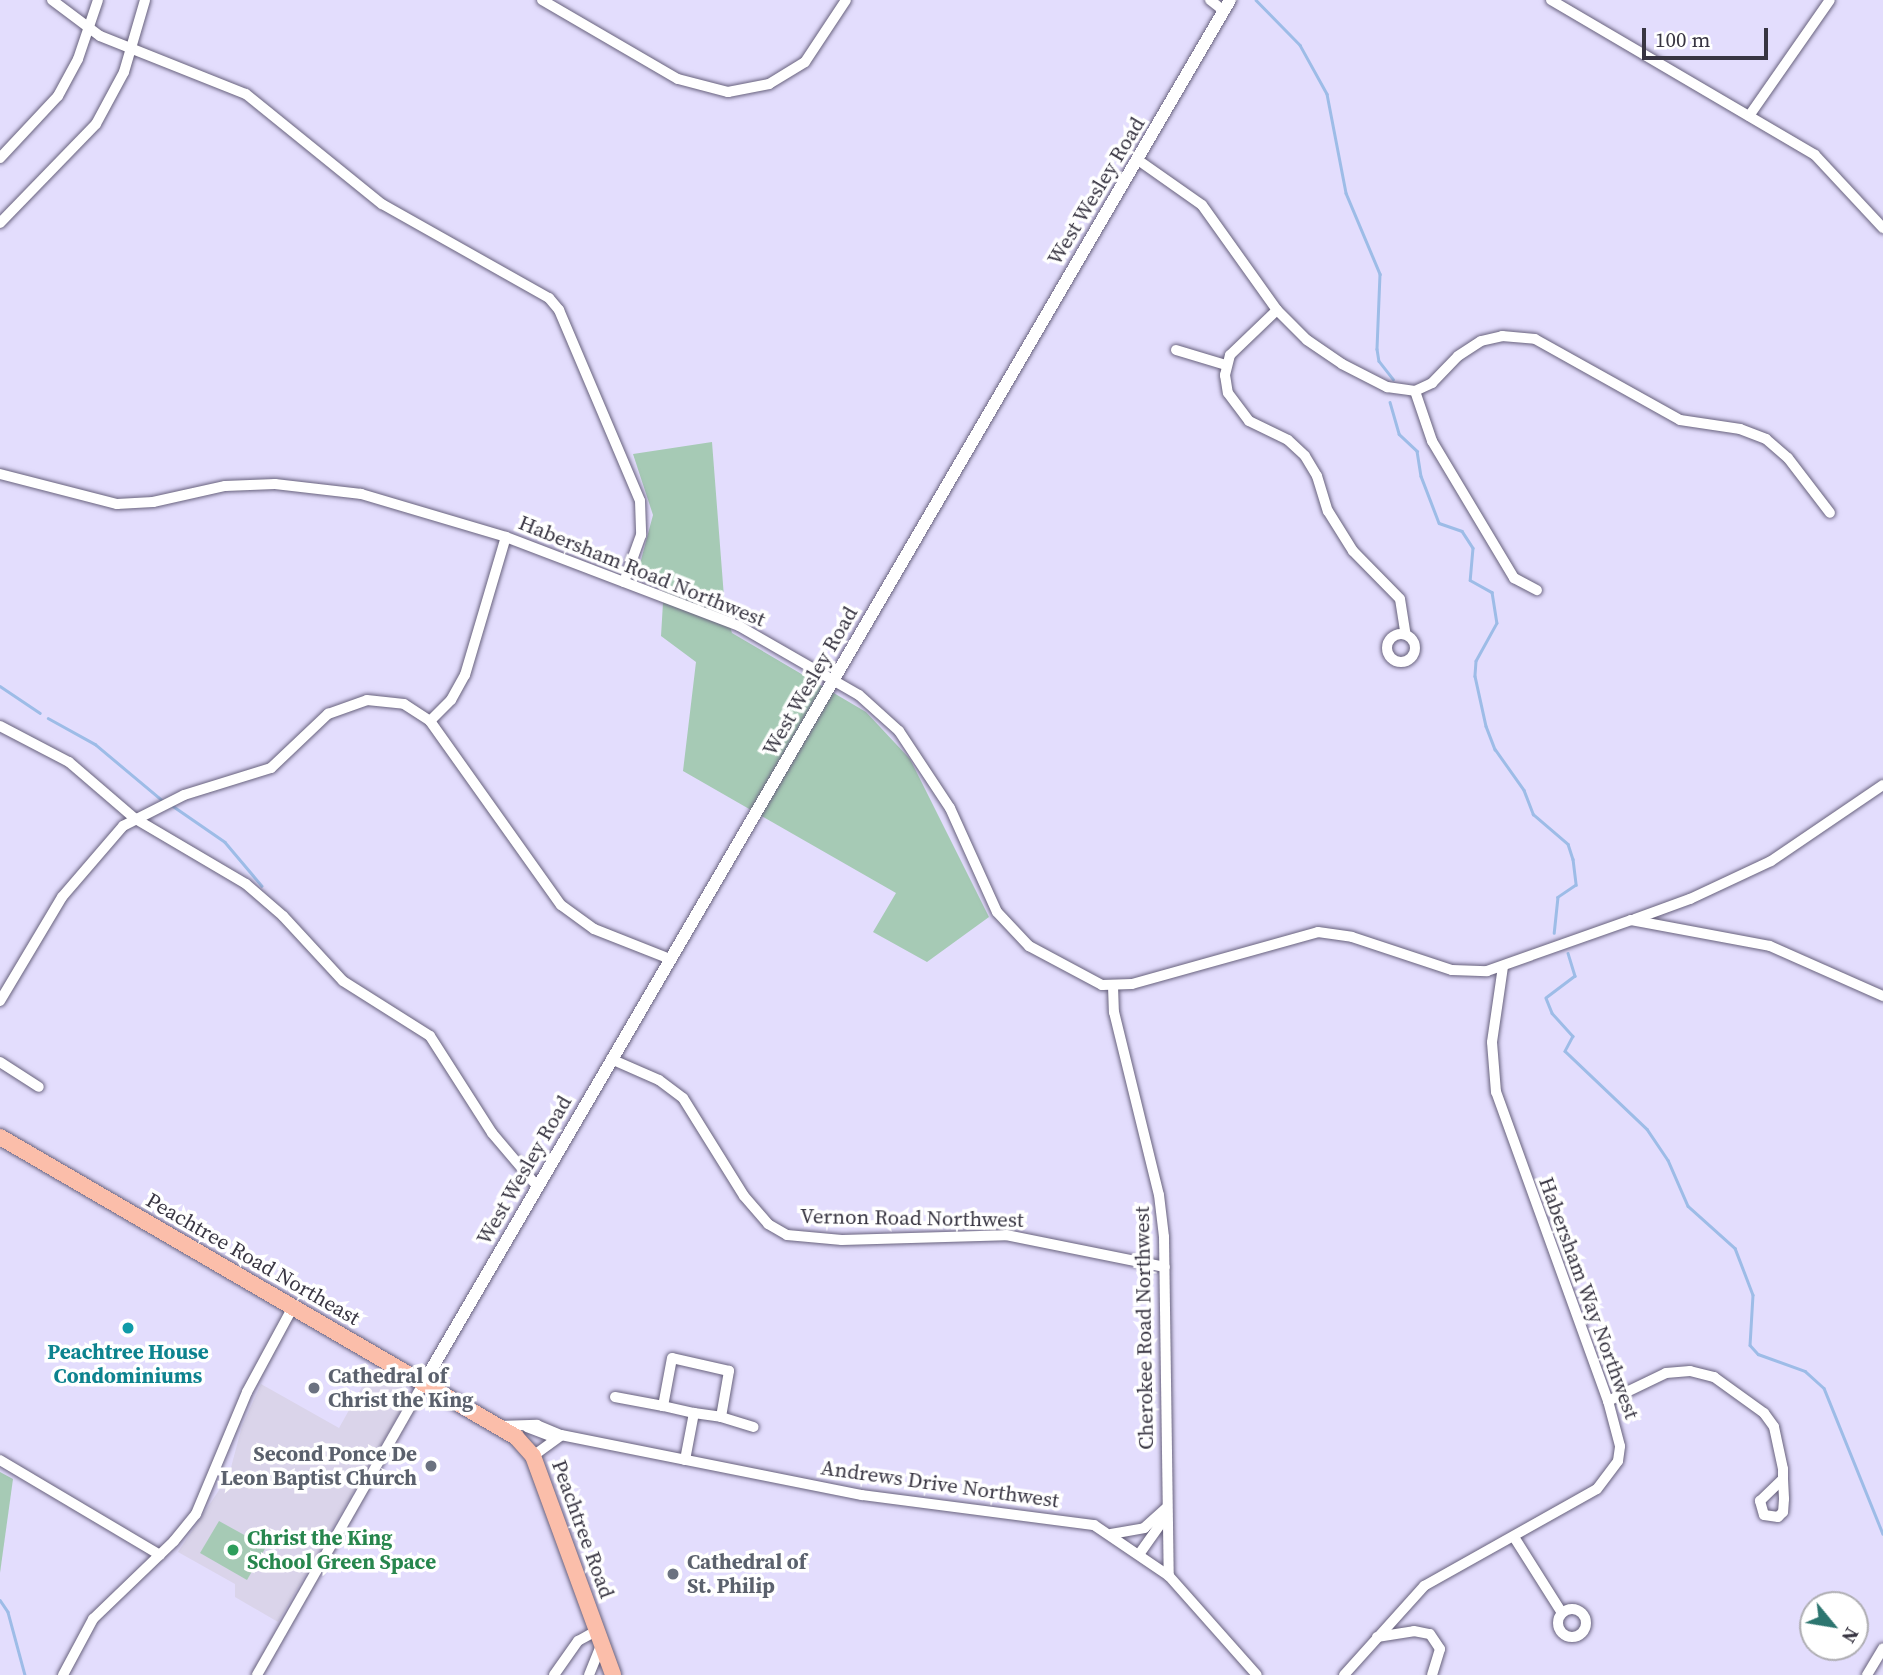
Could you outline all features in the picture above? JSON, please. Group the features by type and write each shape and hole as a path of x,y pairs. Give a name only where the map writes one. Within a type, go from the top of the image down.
{"highway":[{"name":"Peachtree Road Northeast","path":"0,1137 492,1422"},
{"name":"Peachtree Road","path":"492,1422 533,1456 613,1675"}],"street":[{"path":"52,0 88,28 246,94 372,197 536,288 559,310 640,501 641,535 624,582"},
{"path":"0,158 58,96 98,0"},
{"path":"0,223 66,160 96,124 132,47 145,0"},
{"path":"542,0 678,79 728,92 769,84 805,62 846,0"},
{"path":"1210,0 1227,5"},
{"path":"1551,0 1748,116 1833,170 1883,228"},
{"path":"1748,116 1830,0"},
{"name":"West Wesley Road","path":"424,1381 1227,5"},
{"path":"1138,160 1202,205 1277,310 1307,340 1342,364 1387,387 1415,390 1432,383 1458,356 1481,341 1502,336 1535,339 1680,420 1740,429 1766,439 1788,458 1830,513"},
{"path":"1277,310 1236,346 1226,365 1225,384 1235,406 1249,421 1288,440 1305,456 1317,476 1328,511 1353,551 1400,599 1406,635"},
{"path":"1175,350 1226,365"},
{"path":"1415,390 1432,441 1514,578 1536,590"},
{"name":"Habersham Road Northwest","path":"0,474 117,504 153,502 225,486 332,489 506,537 739,626 833,679 878,710 917,753 950,808 988,897 1010,929 1049,960 1092,981 1113,986"},
{"path":"430,721 451,700 465,675 506,537"},
{"path":"0,1001 62,897 99,851 134,818 184,795 271,768 328,714 349,703 394,701 430,721 561,905 594,929 670,958"},
{"path":"0,726 69,762 134,818 246,884 343,981 430,1036 492,1133 537,1186"},
{"path":"1113,986 1318,932 1352,937 1452,970 1503,967 1690,899 1771,861 1883,786"},
{"path":"1631,920 1770,946 1883,996"},
{"name":"Habersham Way Northwest","path":"1344,1675 1424,1586 1597,1489 1611,1476 1620,1446 1608,1401 1496,1092 1492,1042 1503,967"},
{"name":"Cherokee Road Northwest","path":"1113,986 1114,1012 1160,1195 1165,1267 1169,1576"},
{"name":"Vernon Road Northwest","path":"611,1059 659,1080 683,1098 744,1196 768,1224 787,1235 842,1240 1006,1235 1165,1267"},
{"path":"0,1062 39,1087"},
{"path":"63,1675 93,1619 160,1555 204,1500 247,1392 293,1307"},
{"path":"663,1406 672,1358 729,1371 721,1417"},
{"path":"1608,1401 1666,1373 1690,1371 1714,1377 1771,1420 1783,1479"},
{"path":"257,1675 424,1381"},
{"path":"615,1397 721,1417 754,1427"},
{"path":"685,1460 694,1413"},
{"name":"Andrews Drive Northwest","path":"492,1422 555,1429 561,1435 862,1495 1094,1525 1143,1555 1169,1576 1257,1675"},
{"path":"533,1456 561,1435"},
{"path":"0,1460 160,1555"},
{"path":"1111,1534 1144,1528 1168,1515"},
{"path":"1143,1555 1168,1515"},
{"path":"1514,1537 1562,1613"},
{"path":"1377,1637 1422,1632 1437,1638 1438,1664 1432,1675"},
{"path":"554,1675 578,1641 600,1637 589,1675"},
{"path":"1867,1675 1883,1648"}],"shaded area":[{"path":"372,1369 411,1393 278,1622 235,1597 235,1584 178,1552 229,1475 242,1426 261,1384 339,1428"}],"green space":[{"path":"712,442 725,610 732,633 866,712 910,759 989,917 927,962 873,932 896,893 683,771 696,662 661,636 664,586 637,575 653,515 633,454"},
{"path":"0,1472 13,1479 0,1573"},
{"name":"Christ the King School Green Space","path":"219,1521 266,1547 247,1580 200,1553"}],"waterway":[{"path":"1256,0 1300,45 1327,94 1346,193 1380,274 1377,349 1379,361 1393,379"},
{"path":"1390,402 1399,434 1417,451 1421,476 1439,523 1462,531 1473,548 1470,580 1492,592 1497,623 1476,661 1475,676 1486,726 1495,749 1524,790 1533,814 1568,844 1573,859 1576,885 1558,897 1554,933"},
{"path":"0,686 40,713"},
{"path":"48,718 95,744 162,800"},
{"path":"173,806 225,842 262,886"},
{"path":"1568,953 1575,976 1546,998 1552,1013 1573,1036 1565,1051 1647,1129 1668,1160 1688,1206 1735,1248 1753,1295 1750,1345 1758,1354 1805,1371 1824,1388 1883,1534"},
{"path":"0,1600 8,1612 25,1675"}],"place":[{"name":"Peachtree House Condominiums","path":"128,1328"},
{"name":"Cathedral of Christ the King","path":"314,1388"},
{"name":"Second Ponce De Leon Baptist Church","path":"431,1466"},
{"name":"Christ the King School Green Space","path":"233,1550"},
{"name":"Cathedral of St. Philip","path":"673,1574"}]}
